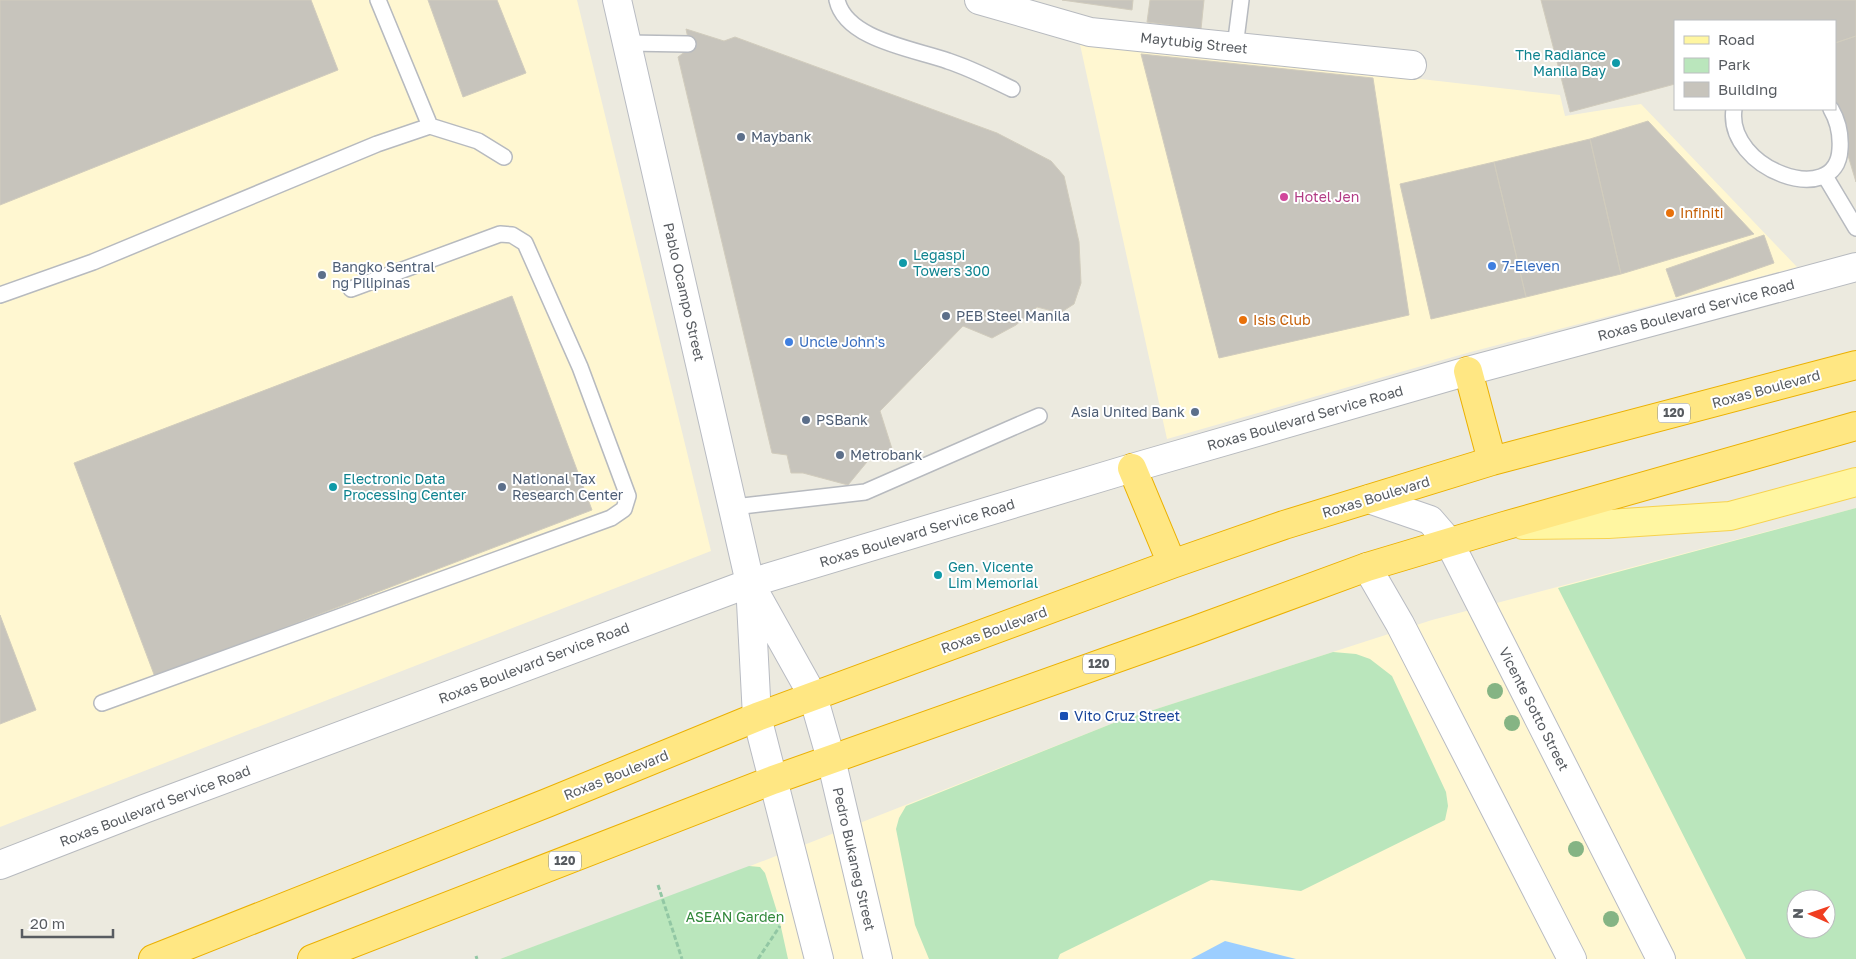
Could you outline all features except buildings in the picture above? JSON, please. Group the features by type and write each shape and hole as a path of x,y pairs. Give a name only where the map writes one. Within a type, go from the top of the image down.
{"highway":[{"name":"Roxas Boulevard","path":"153,959 529,811 757,717 1172,564 1284,525 1492,461 1856,365"},
{"path":"1468,371 1492,461"},
{"name":"120","path":"312,959 357,950 773,780 1367,567 1856,426"},
{"path":"1132,468 1172,564"}],"main road":[{"path":"1504,526 1608,524 1730,516 1856,482"}],"street":[{"name":"Pablo Ocampo Street","path":"617,0 750,583 757,717 773,780"},
{"name":"Maytubig Street","path":"986,1 1090,32 1412,65"},
{"name":"Roxas Boulevard Service Road","path":"0,866 144,809 750,583 1132,468 1468,371 1856,267"},
{"name":"Vicente Sotto Street","path":"1369,499 1430,520 1449,542 1661,959"},
{"path":"1367,567 1400,624 1566,954"},
{"name":"Pablo Ocampo Street","path":"750,583 813,696 831,759"},
{"name":"Pedro Bukaneg Street","path":"831,759 878,959"},
{"path":"773,780 819,959"}],"lane":[{"path":"378,0 430,126"},
{"path":"837,0 852,24 886,42 949,61 1012,88"},
{"path":"1235,47 1241,0"},
{"path":"627,43 688,44"},
{"path":"1730,111 1740,141 1754,159 1775,171 1796,179 1811,180 1825,176 1840,156 1841,138 1831,110"},
{"path":"0,295 93,262 377,144 430,126 478,141 504,157"},
{"path":"1825,176 1856,228"},
{"path":"102,703 611,518 624,509 628,496 584,376 525,243 512,235 500,234 351,290"},
{"path":"734,507 865,492 1039,416"}],"path":[{"path":"658,885 682,959"}],"shaded area":[{"name":"Bangko Sentral ng Pilipinas","path":"0,0 577,0 711,551 0,827"},
{"path":"1079,40 1560,95 1565,116 1641,104 1797,267 1467,353 1167,439"},
{"path":"1856,508 1856,959 500,959 697,887 1116,722 1432,620"}],"green space":[{"path":"1856,508 1856,959 1746,959 1558,588"},
{"path":"1333,652 1356,654 1370,659 1392,676 1446,792 1448,806 1445,820 1301,891 1211,880 1060,954 1058,959 929,959 915,925 896,829 899,818 906,806 1116,722"},
{"name":"ASEAN Garden","path":"749,866 760,867 765,873 779,918 788,959 500,959"}],"water":[{"path":"1225,941 1296,959 1191,959"}],"place":[{"name":"The Radiance Manila Bay","path":"1616,63"},
{"name":"Maybank","path":"741,137"},
{"name":"Hotel Jen","path":"1284,197"},
{"name":"Infiniti","path":"1670,213"},
{"name":"Legaspi Towers 300","path":"903,263"},
{"name":"7-Eleven","path":"1492,266"},
{"name":"Bangko Sentral ng Pilipinas","path":"322,275"},
{"name":"PEB Steel Manila","path":"946,316"},
{"name":"Isis Club","path":"1243,320"},
{"name":"Uncle John's","path":"789,342"},
{"name":"Asia United Bank","path":"1195,412"},
{"name":"PSBank","path":"806,420"},
{"name":"Metrobank","path":"840,455"},
{"name":"Electronic Data Processing Center","path":"333,487"},
{"name":"National Tax Research Center","path":"502,487"},
{"name":"Gen. Vicente Lim Memorial","path":"938,575"},
{"name":"Vito Cruz Street","path":"1064,716"}]}
